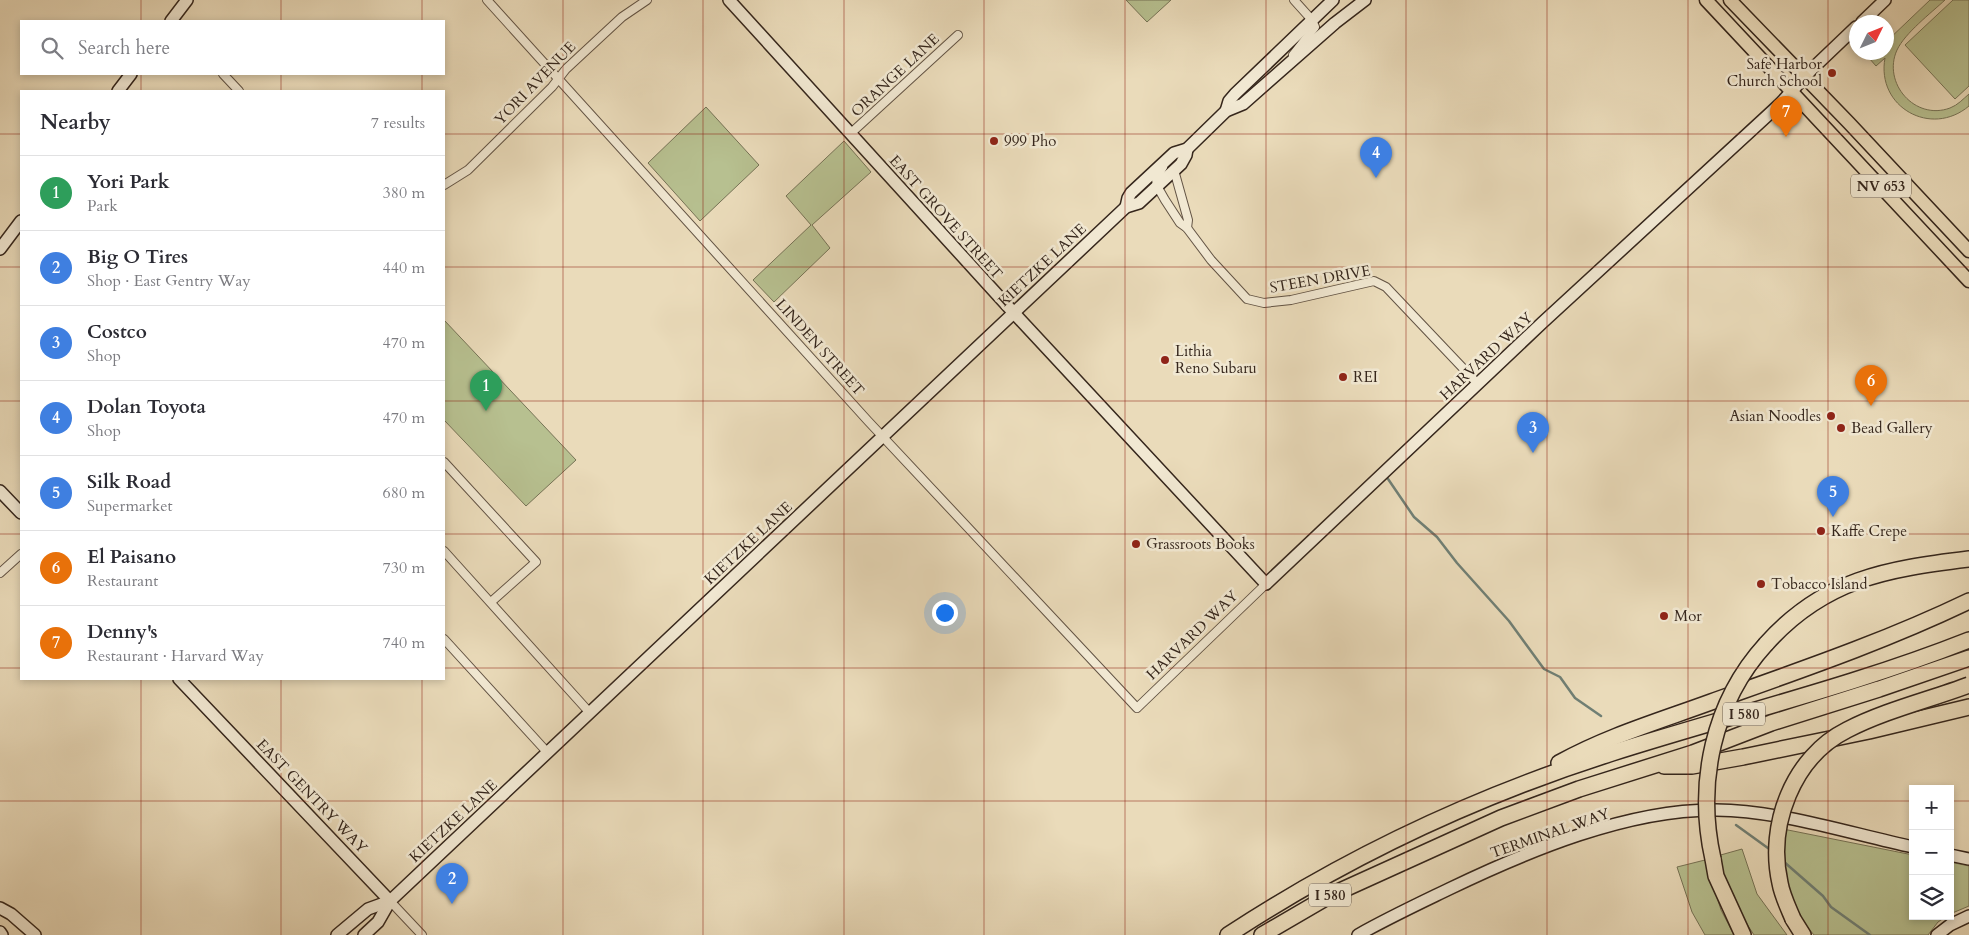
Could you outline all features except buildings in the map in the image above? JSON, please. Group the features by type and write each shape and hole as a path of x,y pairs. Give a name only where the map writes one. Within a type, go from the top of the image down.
{"highway":[{"path":"1743,935 1716,876 1707,826 1706,792 1710,755 1727,704 1749,664 1766,644 1798,614 1850,583 1901,568 1969,559"},
{"path":"1519,786 1580,752 1635,728 1847,653 1969,601"},
{"name":"I 580","path":"1228,935 1292,896 1354,862 1452,813 1519,786 1619,751 1887,670 1969,640"},
{"name":"I 580","path":"1262,935 1329,896 1501,818 1579,789 1693,753 1772,723 1969,658"},
{"path":"1803,935 1793,919 1779,882 1777,843 1787,798 1804,767 1820,748 1846,730 1878,716 1969,685"},
{"path":"1653,766 1692,766 1743,757 1870,731 1969,707"}],"main road":[{"name":"NV 653","path":"1706,0 1969,281"},
{"name":"NV 653","path":"1730,0 1969,251"}],"street":[{"path":"173,20 187,0"},
{"name":"LINDEN STREET","path":"487,0 883,437 1137,708"},
{"name":"YORI AVENUE","path":"445,184 468,170 559,79 566,69 622,17 647,0"},
{"name":"EAST GROVE STREET","path":"729,0 1013,312 1266,584"},
{"path":"1279,73 1315,27 1312,20 1294,0"},
{"name":"KIETZKE LANE","path":"1226,111 1235,94 1333,0"},
{"name":"KIETZKE LANE","path":"1126,207 1131,193 1174,153 1187,149 1226,111 1244,104 1335,23 1365,0"},
{"path":"1869,15 1885,0"},
{"name":"HARVARD WAY","path":"1137,708 1478,384 1792,91 1849,34"},
{"name":"ORANGE LANE","path":"850,134 958,35"},
{"path":"119,90 130,75"},
{"path":"224,75 238,90"},
{"name":"KIETZKE LANE","path":"364,935 378,922 390,901 883,437 1013,312 1126,207 1139,203 1181,164 1187,149"},
{"path":"1157,186 1156,179 1166,160"},
{"name":"STEEN DRIVE","path":"1174,170 1188,220 1187,228"},
{"name":"STEEN DRIVE","path":"1157,186 1180,223 1187,228 1211,260 1247,299 1264,303 1282,301 1374,281 1385,285 1478,384"},
{"path":"0,249 20,222"},
{"path":"445,463 536,562 491,602"},
{"path":"0,491 20,513"},
{"path":"445,552 590,713"},
{"path":"0,574 20,555"},
{"path":"445,640 547,752"},
{"name":"EAST GENTRY WAY","path":"180,680 422,935"},
{"name":"TERMINAL WAY","path":"1358,935 1486,871 1543,848 1599,829 1672,813 1716,810 1757,812 1792,818 1909,846"},
{"path":"1954,856 1969,859"},
{"name":"KIETZKE LANE","path":"337,935 368,910 390,901"},
{"path":"0,908 12,914 35,935"},
{"path":"1937,935 1950,924 1969,916"}],"green space":[{"path":"1126,0 1171,0 1147,22"},
{"path":"1930,0 1945,0 1919,23 1901,44 1897,50 1894,63 1894,75 1898,86 1905,96 1914,104 1925,109 1937,111 1950,108 1958,104 1969,94 1969,106 1954,115 1939,119 1923,118 1909,112 1898,103 1889,91 1884,75 1885,60 1894,60 1894,34"},
{"path":"1953,0 1969,0 1969,86 1955,99 1905,45"},
{"path":"1871,60 1883,60 1876,66"},
{"path":"706,107 759,165 700,221 648,163"},
{"path":"844,141 871,172 812,225 830,248 774,302 753,280 811,225 786,196"},
{"path":"445,321 576,460 526,506 445,421"},
{"path":"1783,829 1909,854 1909,920 1941,920 1928,935 1814,935 1796,910 1787,885 1783,859"},
{"path":"1742,849 1757,894 1787,935 1754,935 1737,906 1717,856"},
{"path":"1705,860 1721,910 1734,935 1705,935 1692,912 1677,867"},
{"path":"1954,863 1969,866 1969,906 1954,912"}],"waterway":[{"path":"1386,476 1414,517 1437,537 1457,563 1509,621 1544,669 1560,677 1575,698 1601,716"},
{"path":"1736,825 1772,851"},
{"path":"1783,861 1823,896 1831,907 1870,935"}],"place":[{"name":"Safe Harbor Church School","path":"1832,73"},
{"name":"Denny's","path":"1786,137"},
{"name":"999 Pho","path":"994,141"},
{"name":"Dolan Toyota","path":"1376,178"},
{"name":"Lithia Reno Subaru","path":"1165,360"},
{"name":"REI","path":"1343,377"},
{"name":"El Paisano","path":"1871,406"},
{"name":"Yori Park","path":"486,411"},
{"name":"Asian Noodles","path":"1831,416"},
{"name":"Bead Gallery","path":"1841,428"},
{"name":"Costco","path":"1533,453"},
{"name":"Silk Road","path":"1833,517"},
{"name":"Kaffe Crepe","path":"1821,531"},
{"name":"Grassroots Books","path":"1136,544"},
{"name":"Tobacco Island","path":"1761,584"},
{"name":"Mor","path":"1664,616"},
{"name":"Big O Tires","path":"452,904"}]}
